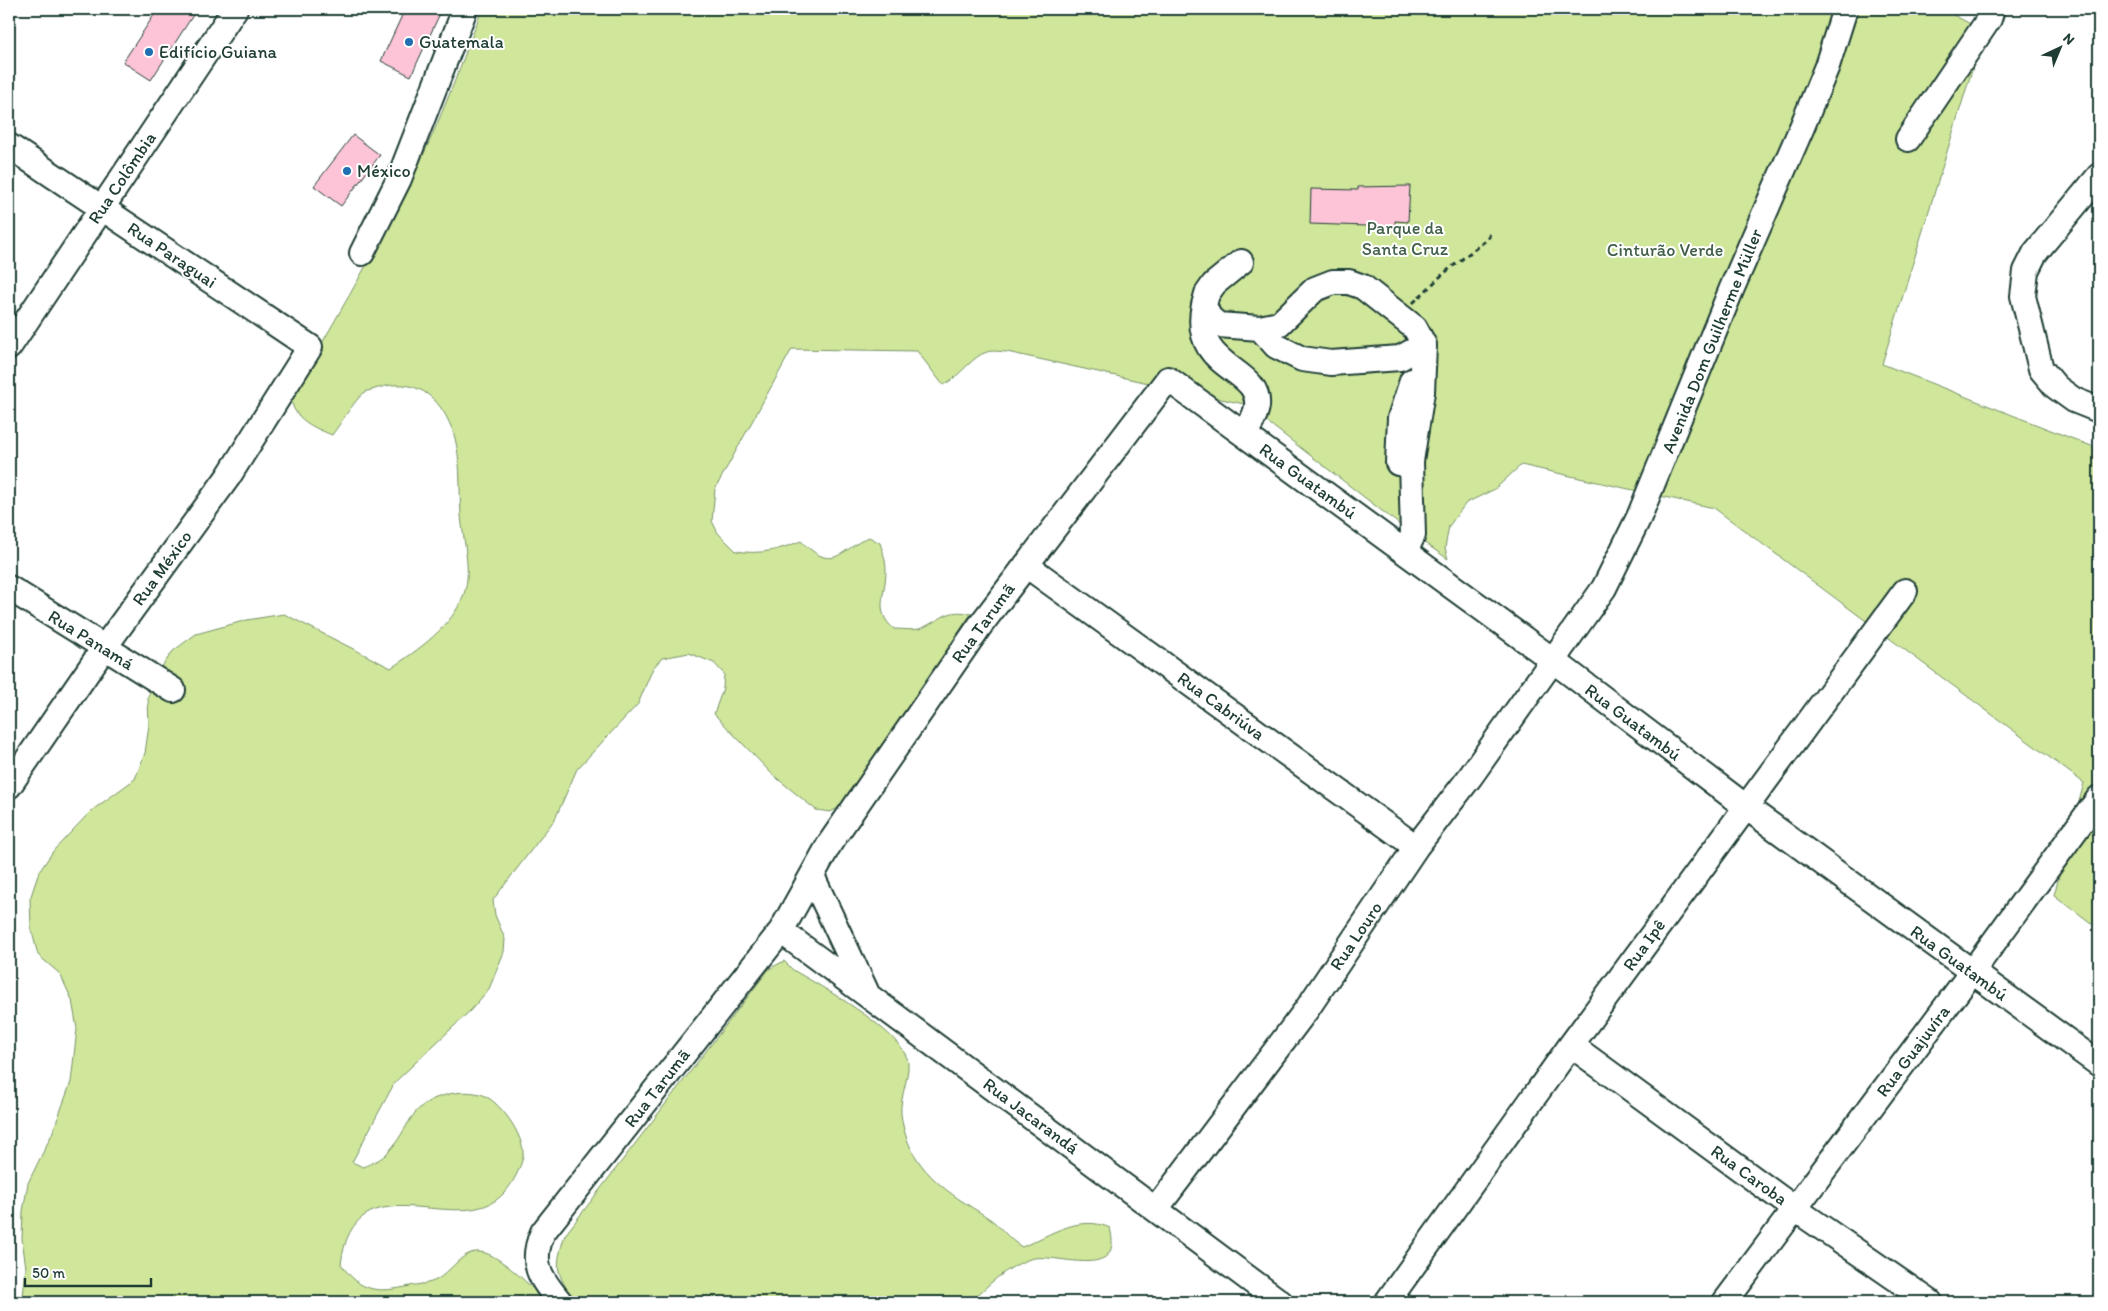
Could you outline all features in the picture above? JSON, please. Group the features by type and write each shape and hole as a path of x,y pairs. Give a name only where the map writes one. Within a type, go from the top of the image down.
{"street":[{"name":"Rua Colômbia","path":"9,347 235,9"},
{"path":"362,253 399,179 465,9"},
{"name":"Avenida Dom Guilherme Müller","path":"1554,661 1604,588 1623,552 1732,288 1827,66 1845,9"},
{"path":"1908,139 1989,20 1992,9"},
{"name":"Rua Paraguai","path":"9,146 310,347"},
{"path":"2099,176 2035,252 2026,271 2023,296 2041,369 2056,387 2074,400 2099,410"},
{"path":"1241,262 1214,284 1207,294 1201,320 1206,343 1212,354 1246,380 1253,389 1257,404 1256,413 1244,435"},
{"path":"1204,305 1209,317 1218,326 1260,328 1279,324 1315,289 1333,282 1349,282 1363,288 1415,328 1424,351 1406,396 1399,430 1398,468 1402,492 1413,520 1413,536 1405,552"},
{"path":"1260,328 1276,346 1302,359 1331,363 1400,358 1424,351"},
{"name":"Rua México","path":"9,786 104,648 228,477 310,347"},
{"name":"Rua Guatambú","path":"1168,379 1554,661 1746,807 2099,1064"},
{"name":"Rua Tarumã","path":"560,1302 536,1263 536,1248 543,1232 781,931 840,828 979,627 1168,379"},
{"name":"Rua Cabriúva","path":"1026,565 1416,847"},
{"name":"Rua Panamá","path":"9,588 174,690"},
{"name":"Rua Ipê","path":"1387,1302 1571,1045 1905,590"},
{"name":"Rua Louro","path":"1156,1209 1307,1009 1416,847 1554,661"},
{"name":"Rua Guajuvíra","path":"1725,1302 1972,972 2099,798"},
{"path":"812,876 868,995"},
{"name":"Rua Jacarandá","path":"781,931 1280,1302"},
{"name":"Rua Caroba","path":"1571,1045 1795,1209 1930,1302"}],"path":[{"path":"1401,316 1443,274 1485,241 1489,237 1490,230"}],"green space":[{"name":"Cinturão Verde","path":"482,9 1942,9 1984,31 1882,364 2099,449 2099,929 2054,895 2084,783 1714,508 1521,465 1495,489 1466,503 1449,526 1445,548 1448,559 1413,535 1244,404 1007,352 992,351 982,354 943,385 917,351 792,349 715,489 712,521 718,533 736,551 769,551 801,541 812,551 829,558 835,557 869,537 880,543 883,553 886,570 882,609 884,616 894,629 919,629 945,615 956,612 971,614 843,806 830,812 816,810 773,775 714,714 723,688 724,674 714,663 689,653 662,658 653,668 638,704 577,769 555,819 493,900 495,915 505,939 504,952 489,989 471,1010 395,1082 352,1162 363,1167 387,1154 416,1112 431,1100 451,1094 470,1092 487,1097 509,1119 523,1148 522,1161 518,1171 504,1193 485,1206 462,1210 387,1207 366,1215 350,1232 341,1264 348,1274 363,1286 379,1290 389,1290 433,1281 468,1254 480,1252 497,1258 547,1302 28,1302 23,1296 26,1268 22,1239 23,1211 28,1183 52,1134 71,1082 77,1029 72,1000 60,974 38,955 31,928 30,899 39,872 54,850 91,811 135,779 145,753 149,725 148,697 158,672 173,651 196,634 247,620 284,614 391,668 423,645 443,627 459,606 464,594 467,565 461,515 457,449 452,429 440,407 432,398 414,387 391,385 378,388 367,391 361,396 332,435 312,426 300,417 292,405 291,397 373,252 419,164 452,87"},
{"path":"784,961 793,970 839,997 873,1021 900,1046 908,1063 901,1114 908,1143 922,1166 941,1186 994,1222 1022,1247 1054,1232 1076,1225 1087,1223 1110,1228 1112,1245 1107,1255 1098,1260 1085,1262 1041,1258 1030,1259 998,1277 971,1302 575,1302 564,1284 559,1270 559,1256 565,1235 769,969"}],"building":[{"path":"158,9 197,9 151,80 123,62"},
{"name":"Guatemala","path":"405,9 442,9 411,76 381,61"},
{"name":"México","path":"353,135 380,155 341,206 314,186"},
{"path":"1410,186 1408,222 1395,221 1395,227 1310,224 1311,189 1358,190 1358,187"}],"place":[{"name":"Guatemala","path":"409,42"},
{"name":"Edifício Guiana","path":"149,52"},
{"name":"México","path":"347,171"}],"park label":[{"name":"Parque da Santa Cruz","path":"1405,238"}]}
